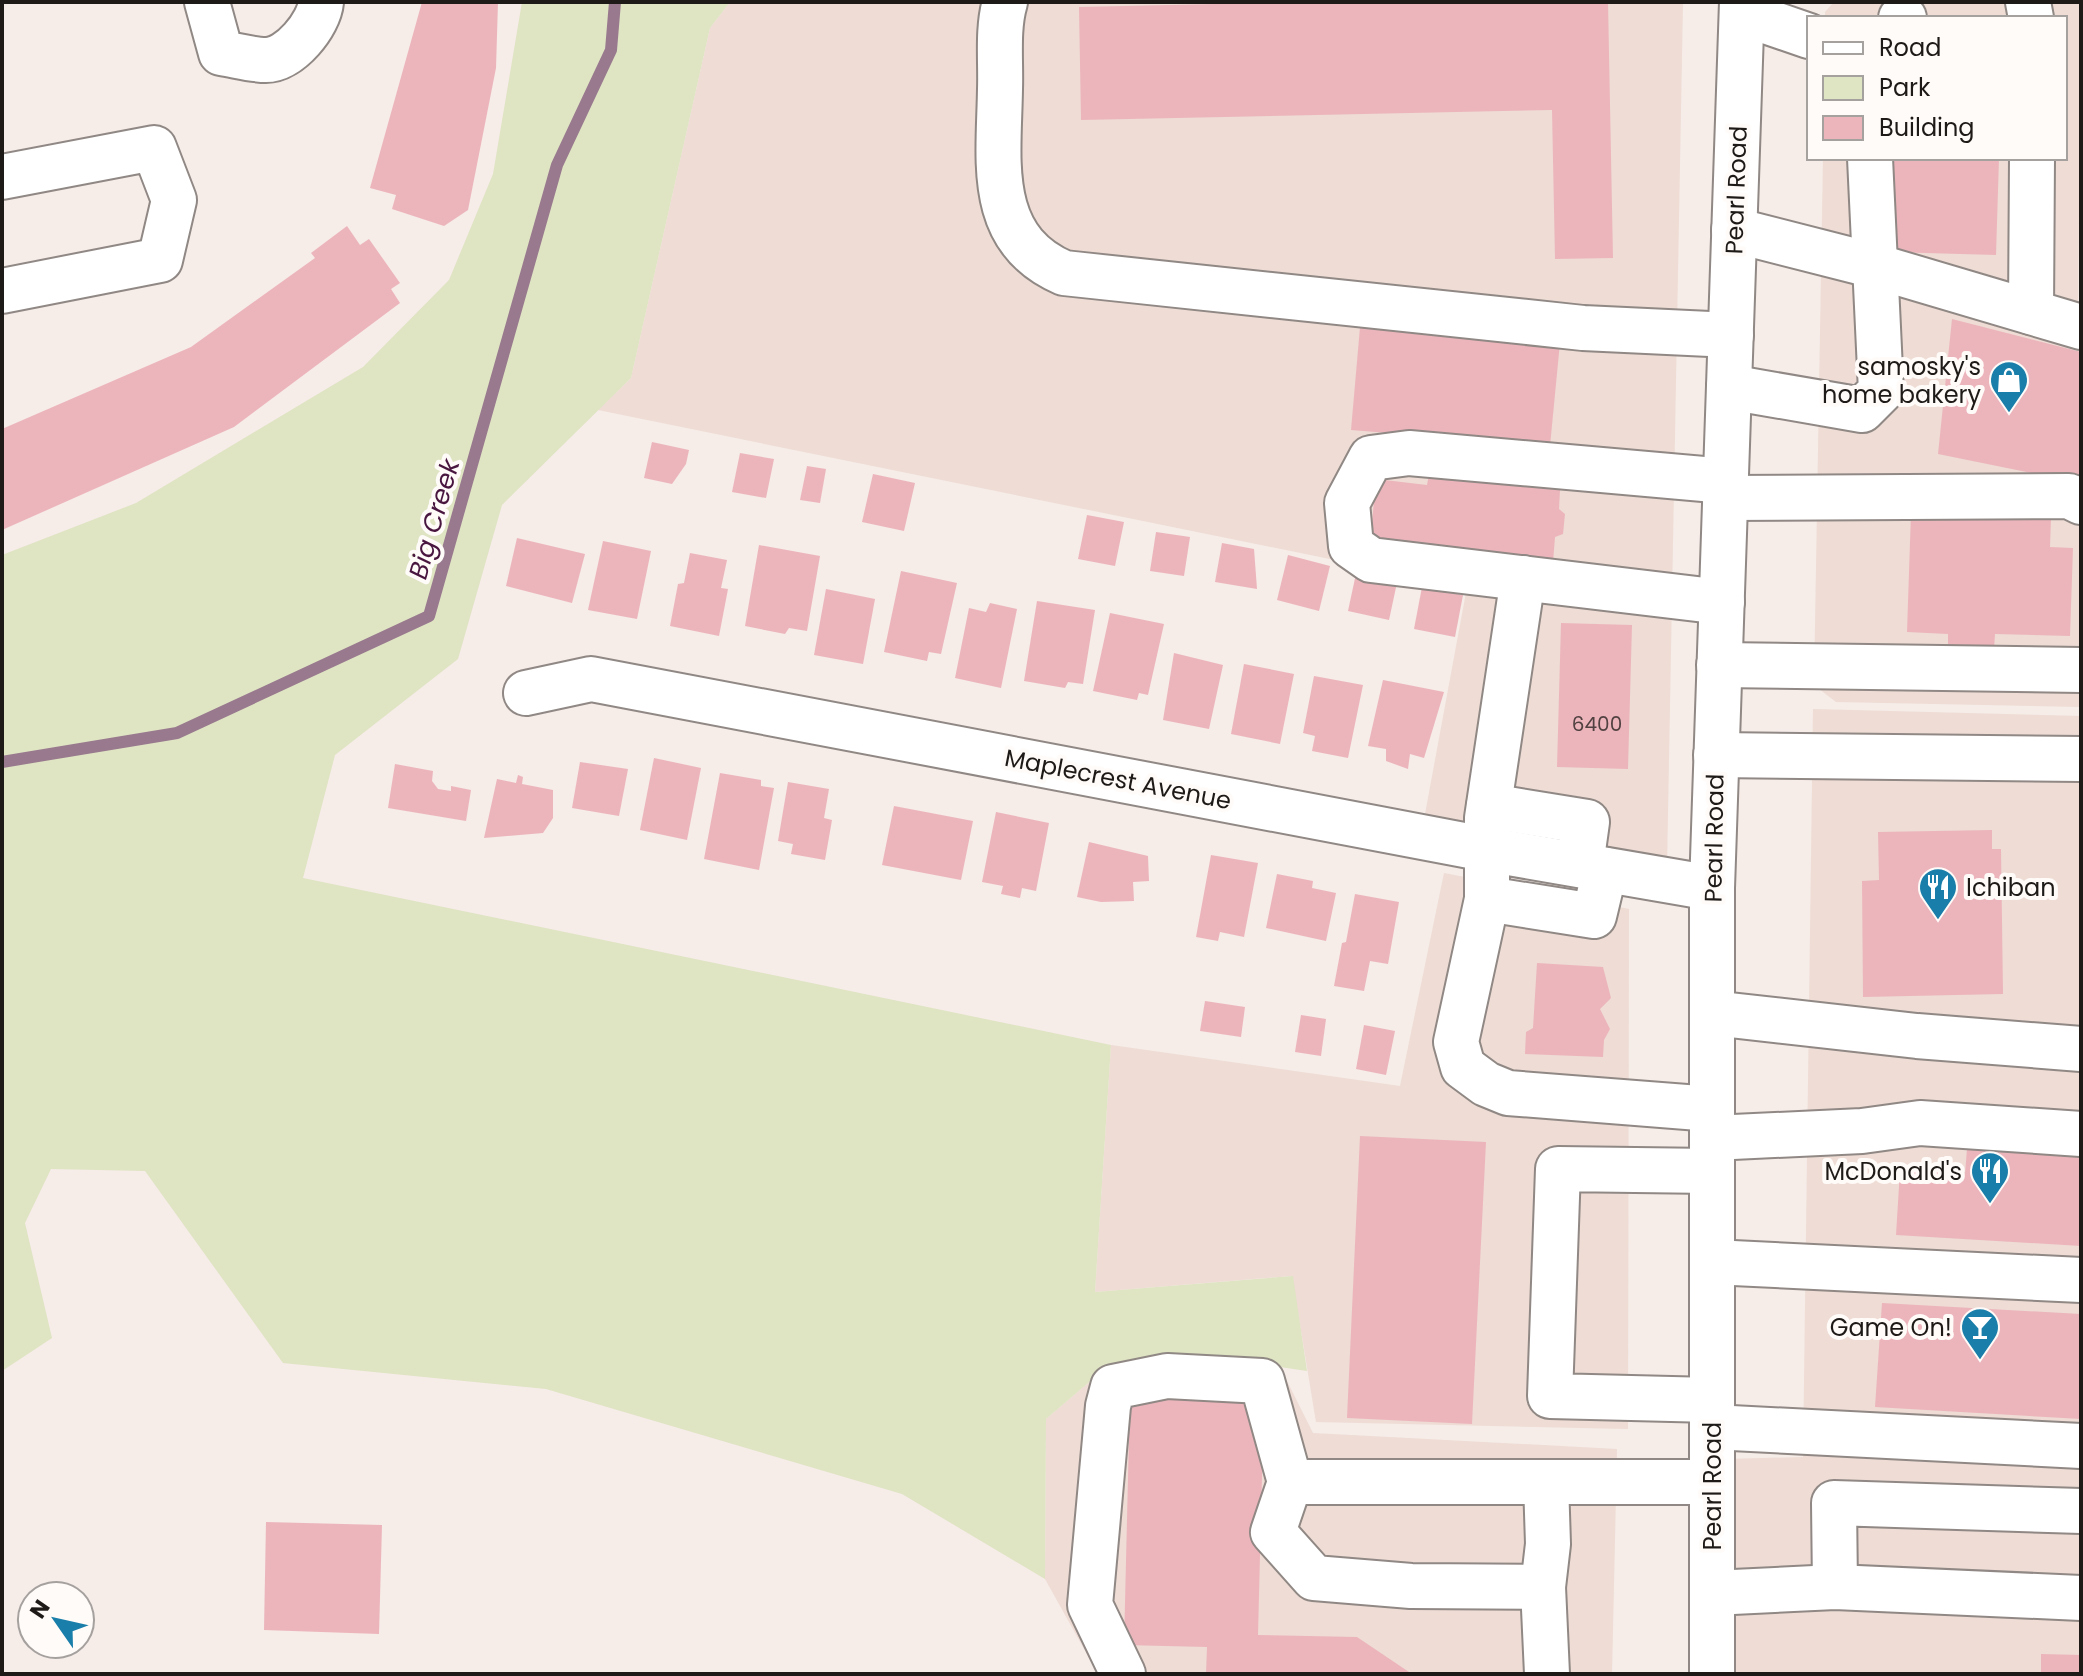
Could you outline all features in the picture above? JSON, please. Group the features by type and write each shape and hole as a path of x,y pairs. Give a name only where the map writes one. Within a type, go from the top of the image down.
{"main road":[{"path":"207,2 221,53 270,61 299,44 320,13 321,2"},
{"path":"1005,2 1001,28 999,174 1002,204 1018,238 1045,265 1064,273 1210,291 1583,328 1731,335"},
{"path":"1742,7 1807,35"},
{"name":"Pearl Road","path":"1712,1674 1712,888 1742,7"},
{"path":"2,177 154,148 174,200 160,260 2,291"},
{"path":"1729,387 1862,410 1881,391 1870,160"},
{"path":"2031,312 2032,160"},
{"path":"1734,230 1875,266 2081,327"},
{"path":"1722,602 1371,560 1351,546 1347,503 1371,458 1409,453 1726,489 2069,496 2081,502"},
{"path":"1523,578 1489,806 1485,849 1487,899 1456,1042 1463,1067 1486,1084 1508,1093 1712,1139"},
{"path":"1719,665 2081,670"},
{"name":"Maplecrest Avenue","path":"526,693 591,679 1485,849 1712,888"},
{"path":"1716,755 2081,759"},
{"path":"1487,899 1594,916 1593,868 1587,822 1489,806"},
{"path":"1712,1013 1917,1036 2081,1049"},
{"path":"2081,1134 1920,1123 1862,1131 1712,1139 1558,1169 1550,1396 2081,1446"},
{"path":"1862,1131 1917,1145 2081,1156"},
{"path":"1850,1270 1919,1253 2081,1261"},
{"path":"1712,1262 2081,1280"},
{"path":"1123,1674 1090,1605 1108,1406 1113,1387 1167,1376 1262,1381 1290,1482 1273,1532 1314,1578 1411,1586 1543,1587"},
{"path":"1290,1482 1712,1482"},
{"path":"1546,1482 1548,1544 1543,1587 1547,1674"},
{"path":"1835,1587 1834,1503 2081,1511"},
{"path":"1712,1593 1835,1587 2081,1598"}],"shaded area":[{"path":"730,2 1683,2 1667,867 1423,825 1467,587 598,410 631,378 710,28"},
{"path":"1834,2 2081,2 2078,318 2081,320 2081,707 1836,702 1814,685 1823,160 2067,160 2067,16 1825,16"},
{"path":"1813,709 2081,716 2081,1674 1726,1674 1726,1459 1803,1457"},
{"path":"1444,873 1629,909 1628,1429 1316,1422 1292,1276 1095,1292 1111,1045 1400,1086"},
{"path":"1108,1366 1280,1367 1313,1433 1617,1449 1612,1674 1098,1674 1045,1579 1046,1419"}],"green space":[{"path":"522,2 730,2 710,28 631,378 502,505 458,659 335,755 303,878 1111,1045 1095,1292 1293,1276 1307,1371 1280,1367 1108,1366 1046,1419 1045,1579 902,1494 546,1389 283,1363 145,1171 51,1169 25,1223 52,1338 2,1371 2,555 136,503 363,367 449,280 493,174"}],"building":[{"path":"422,2 498,2 496,68 468,210 444,226 392,209 396,195 370,188"},
{"path":"1309,2 1608,2 1613,258 1555,259 1552,110 1081,120 1079,7"},
{"path":"1894,160 1999,160 1996,255 1890,252"},
{"path":"347,226 360,245 369,239 400,283 391,289 400,303 234,427 2,530 2,429 191,347 315,258 311,253"},
{"path":"1361,316 1561,332 1550,446 1351,430"},
{"path":"1952,319 2081,352 2081,483 1938,454"},
{"path":"652,442 689,450 686,464 672,484 644,478"},
{"path":"740,453 774,459 766,498 732,492"},
{"path":"807,466 826,469 820,503 800,500"},
{"path":"1430,469 1548,478 1560,490 1559,509 1565,514 1563,534 1555,537 1553,562 1370,545 1376,479 1427,485"},
{"path":"873,474 915,483 904,531 862,522"},
{"path":"1911,513 2051,518 2050,547 2073,548 2070,636 1995,634 1994,649 1948,648 1948,634 1907,632"},
{"path":"1087,515 1124,522 1115,566 1078,559"},
{"path":"1156,532 1190,537 1184,576 1150,571"},
{"path":"517,538 585,554 572,603 506,586"},
{"path":"603,541 651,551 637,619 588,610"},
{"path":"1222,543 1254,549 1257,589 1215,582"},
{"path":"759,545 820,556 807,631 789,628 785,634 745,626"},
{"path":"690,553 727,560 721,588 728,589 719,636 670,626 678,584 684,583"},
{"path":"1288,555 1330,566 1319,611 1277,600"},
{"path":"1357,569 1398,578 1389,620 1348,611"},
{"path":"901,571 957,583 941,654 929,652 927,661 884,652"},
{"path":"1422,587 1463,595 1455,637 1414,629"},
{"path":"826,589 875,599 863,664 814,655"},
{"path":"1037,601 1095,610 1083,684 1068,682 1065,688 1024,681"},
{"path":"990,603 1017,609 1001,688 955,678 969,608 986,612"},
{"path":"1110,613 1164,624 1148,695 1139,693 1137,700 1093,691"},
{"path":"1561,623 1632,625 1628,769 1557,767"},
{"path":"1174,653 1223,665 1209,729 1163,720"},
{"path":"1244,664 1294,674 1280,744 1231,734"},
{"path":"1314,676 1363,685 1348,758 1312,751 1315,736 1303,733"},
{"path":"1383,680 1444,692 1424,758 1410,754 1408,769 1386,761 1386,749 1368,746"},
{"path":"654,758 701,768 687,840 640,830"},
{"path":"580,762 628,769 619,816 572,808"},
{"path":"395,764 433,771 432,781 438,789 451,791 451,786 471,790 466,821 388,808"},
{"path":"720,773 761,780 761,786 774,788 759,870 704,859"},
{"path":"518,775 523,777 522,784 553,790 553,818 543,833 484,838 497,779 516,783"},
{"path":"788,782 829,789 824,818 832,820 825,860 791,854 793,844 778,841"},
{"path":"894,806 973,821 961,880 882,865"},
{"path":"996,812 1049,823 1036,891 1022,888 1020,898 1001,894 1003,886 982,882"},
{"name":"Ichiban","path":"1992,830 1992,849 2001,849 2003,994 1863,997 1862,881 1879,880 1878,832"},
{"path":"1089,842 1148,856 1149,881 1133,882 1134,901 1101,902 1077,897"},
{"path":"1211,855 1258,863 1244,937 1220,932 1218,941 1196,937"},
{"path":"1277,874 1313,881 1312,888 1336,893 1326,941 1266,928"},
{"path":"1355,894 1399,902 1388,964 1370,961 1364,991 1334,986"},
{"path":"1537,963 1603,967 1611,998 1600,1009 1610,1029 1604,1040 1603,1057 1525,1054 1526,1032 1533,1028"},
{"path":"1205,1001 1245,1007 1241,1037 1200,1031"},
{"path":"1301,1015 1326,1019 1321,1056 1295,1052"},
{"path":"1364,1025 1395,1031 1386,1075 1356,1069"},
{"path":"1360,1136 1486,1142 1472,1424 1347,1418"},
{"name":"McDonald's","path":"1967,1149 2081,1156 2081,1246 1896,1235 1900,1170 1965,1174"},
{"name":"Game On!","path":"1882,1303 2081,1314 2081,1419 1875,1407"},
{"path":"1130,1394 1264,1397 1258,1635 1357,1637 1412,1674 1206,1674 1207,1647 1124,1645"},
{"path":"266,1522 382,1525 379,1634 264,1630"},
{"path":"2041,1654 2081,1655 2081,1674 2041,1674"}],"waterway":[{"name":"Big Creek","path":"2,762 177,733 429,616 557,165 611,50 615,2"}],"place":[{"name":"samosky's home bakery","path":"2009,414"},
{"name":"Ichiban","path":"1938,921"},
{"name":"McDonald's","path":"1990,1205"},
{"name":"Game On!","path":"1980,1361"}]}
